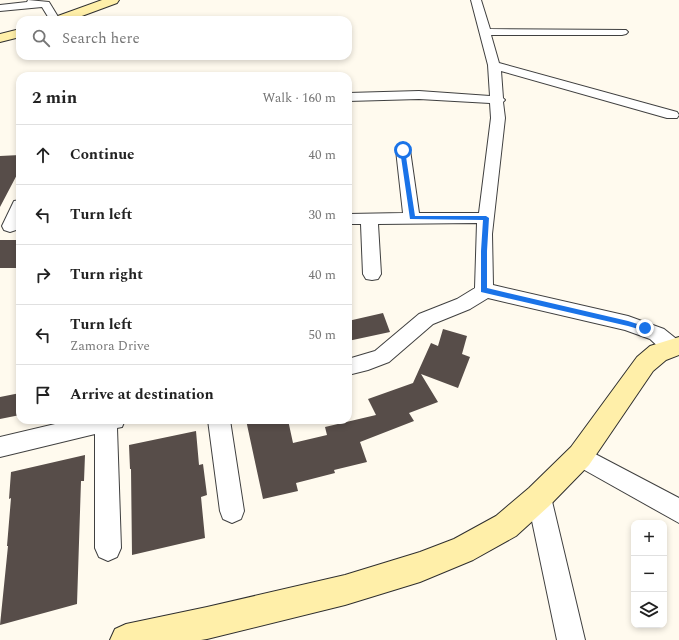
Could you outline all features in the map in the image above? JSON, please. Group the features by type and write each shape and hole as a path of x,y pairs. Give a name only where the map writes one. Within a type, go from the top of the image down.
{"main road":[{"path":"70,16 113,0"},
{"path":"0,38 16,34"},
{"path":"126,640 345,590 420,567 463,550 506,526 539,497 580,456 645,364 658,354 676,346"}],"street":[{"path":"352,366 370,362 385,354 426,319 469,303 477,298 484,290 486,218 498,126 498,100 494,65 476,0"},
{"path":"21,1 45,4"},
{"path":"0,8 45,4"},
{"path":"45,4 52,16"},
{"path":"486,32 622,32"},
{"path":"494,65 672,115"},
{"path":"352,97 419,95 498,100"},
{"path":"403,150 412,218"},
{"path":"10,226 16,213"},
{"path":"352,219 486,218"},
{"path":"369,219 372,274"},
{"path":"484,290 628,323 657,334 676,346"},
{"path":"0,447 97,424"},
{"path":"108,548 110,424"},
{"path":"221,424 232,511"},
{"path":"580,456 679,511"},
{"path":"539,497 571,640"}],"building":[{"path":"16,155 16,177 0,207 0,156"},
{"path":"0,240 16,240 16,268 0,268"},
{"path":"383,313 390,332 352,340 352,320"},
{"path":"443,329 467,336 462,354 470,357 458,388 421,374 438,402 409,413 414,421 360,442 367,462 334,470 335,473 296,483 298,491 263,499 247,424 289,424 293,443 327,435 325,427 338,424 352,424 352,421 376,415 368,399 413,383 431,343 438,346"},
{"path":"16,394 16,416 0,419 0,397"},
{"path":"196,431 199,465 203,464 207,495 201,497 205,538 132,555 131,469 129,445"},
{"path":"85,455 84,481 81,481 77,604 0,625 8,546 11,472"}],"route":[{"path":"403,150 412,218 486,218 484,290 645,328"}]}
